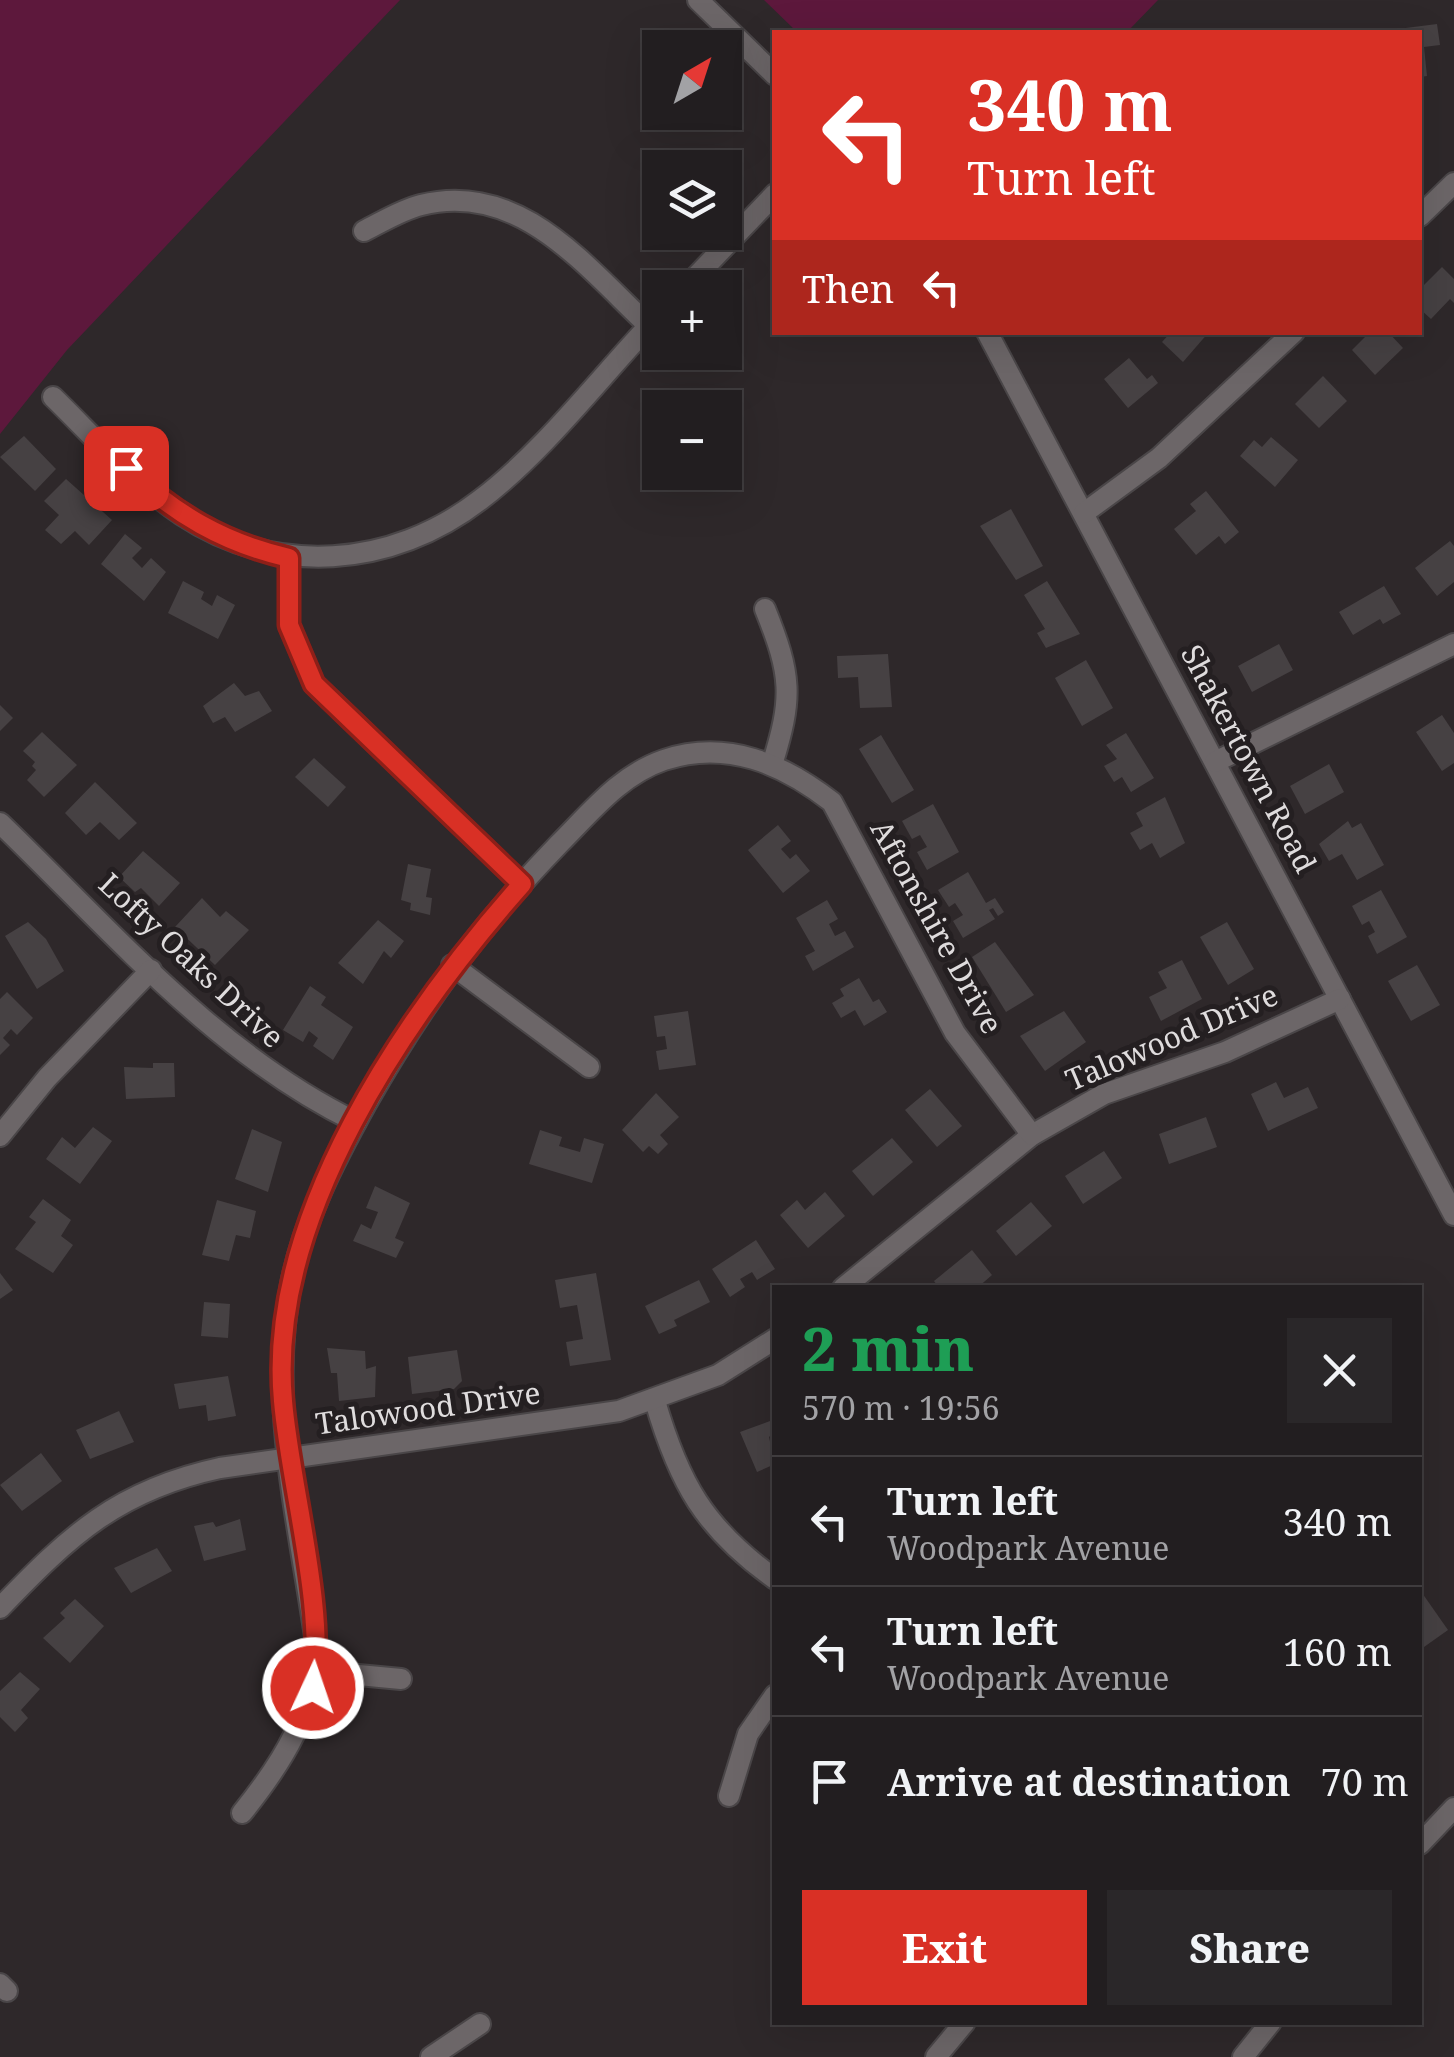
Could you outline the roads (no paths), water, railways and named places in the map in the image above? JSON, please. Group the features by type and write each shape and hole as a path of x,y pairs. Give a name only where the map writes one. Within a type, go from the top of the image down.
{"street":[{"path":"698,0 772,72"},
{"path":"1422,214 1454,183"},
{"path":"702,270 772,197"},
{"path":"364,231 423,204 468,202 505,209 552,235 642,310"},
{"path":"53,397 151,492 182,516 252,550 289,558 335,557 388,546 460,514 509,474 642,333"},
{"name":"Shakertown Road","path":"990,335 1454,1215"},
{"path":"1084,514 1159,458 1288,335"},
{"path":"289,558 289,625 314,684 522,884"},
{"path":"765,610 786,660 789,685 786,722 772,765"},
{"path":"1216,762 1454,644"},
{"name":"Aftonshire Drive","path":"316,1671 282,1356 291,1283 312,1212 356,1122 410,1027 452,965 609,793 648,767 679,756 711,752 751,756 800,778 832,802 955,1033 1032,1135"},
{"name":"Lofty Oaks Drive","path":"0,823 251,1062 356,1122"},
{"path":"452,965 589,1068"},
{"path":"0,1136 38,1087 151,970"},
{"name":"Talowood Drive","path":"847,1285 1032,1135 1104,1094 1225,1052 1340,999"},
{"name":"Talowood Drive","path":"0,1608 62,1544 130,1497 190,1474 585,1417 655,1400 718,1376 772,1342"},
{"path":"655,1400 678,1471 700,1510 726,1541 772,1576"},
{"path":"242,1813 296,1736 316,1671 401,1679"},
{"path":"728,1796 748,1734 772,1699"},
{"path":"1422,1842 1454,1808"},
{"path":"431,2057 480,2024"},
{"path":"936,2057 963,2025"},
{"path":"1243,2057 1269,2025"}]}
